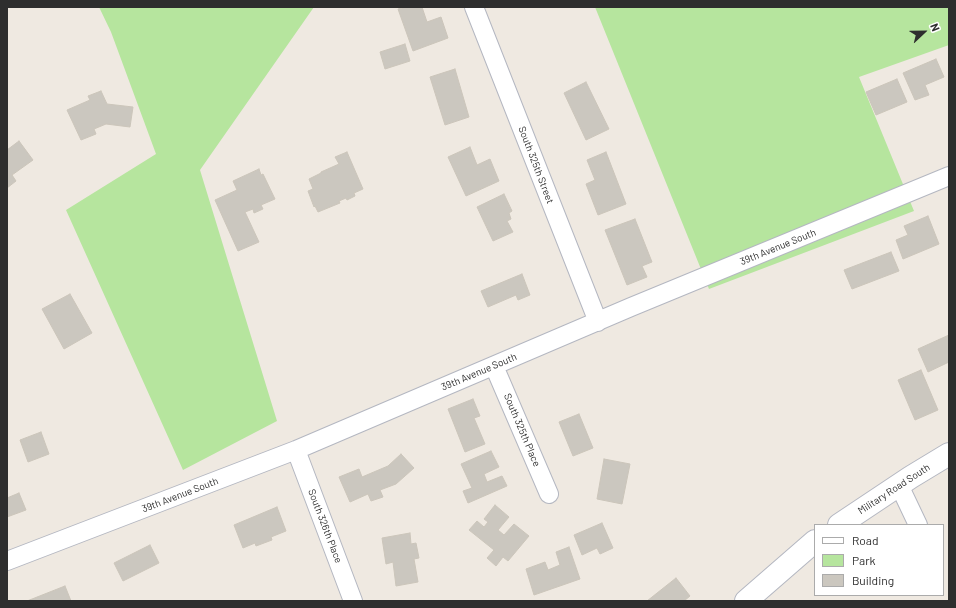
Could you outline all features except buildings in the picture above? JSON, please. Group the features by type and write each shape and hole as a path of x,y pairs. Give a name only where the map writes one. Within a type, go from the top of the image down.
{"main road":[{"name":"Military Road South","path":"840,524 949,454"},
{"path":"746,601 814,543"}],"street":[{"name":"South 325th Street","path":"474,7 598,322"},
{"name":"39th Avenue South","path":"7,561 296,450 632,307 949,176"},
{"name":"South 325th Place","path":"494,366 549,494"},
{"name":"South 326th Place","path":"296,450 353,601"},
{"path":"899,485 918,524"}],"green space":[{"path":"99,7 314,7 200,170 277,421 183,470 66,210 156,154 111,32"},
{"path":"595,7 949,7 949,45 859,77 914,211 709,289"}]}
